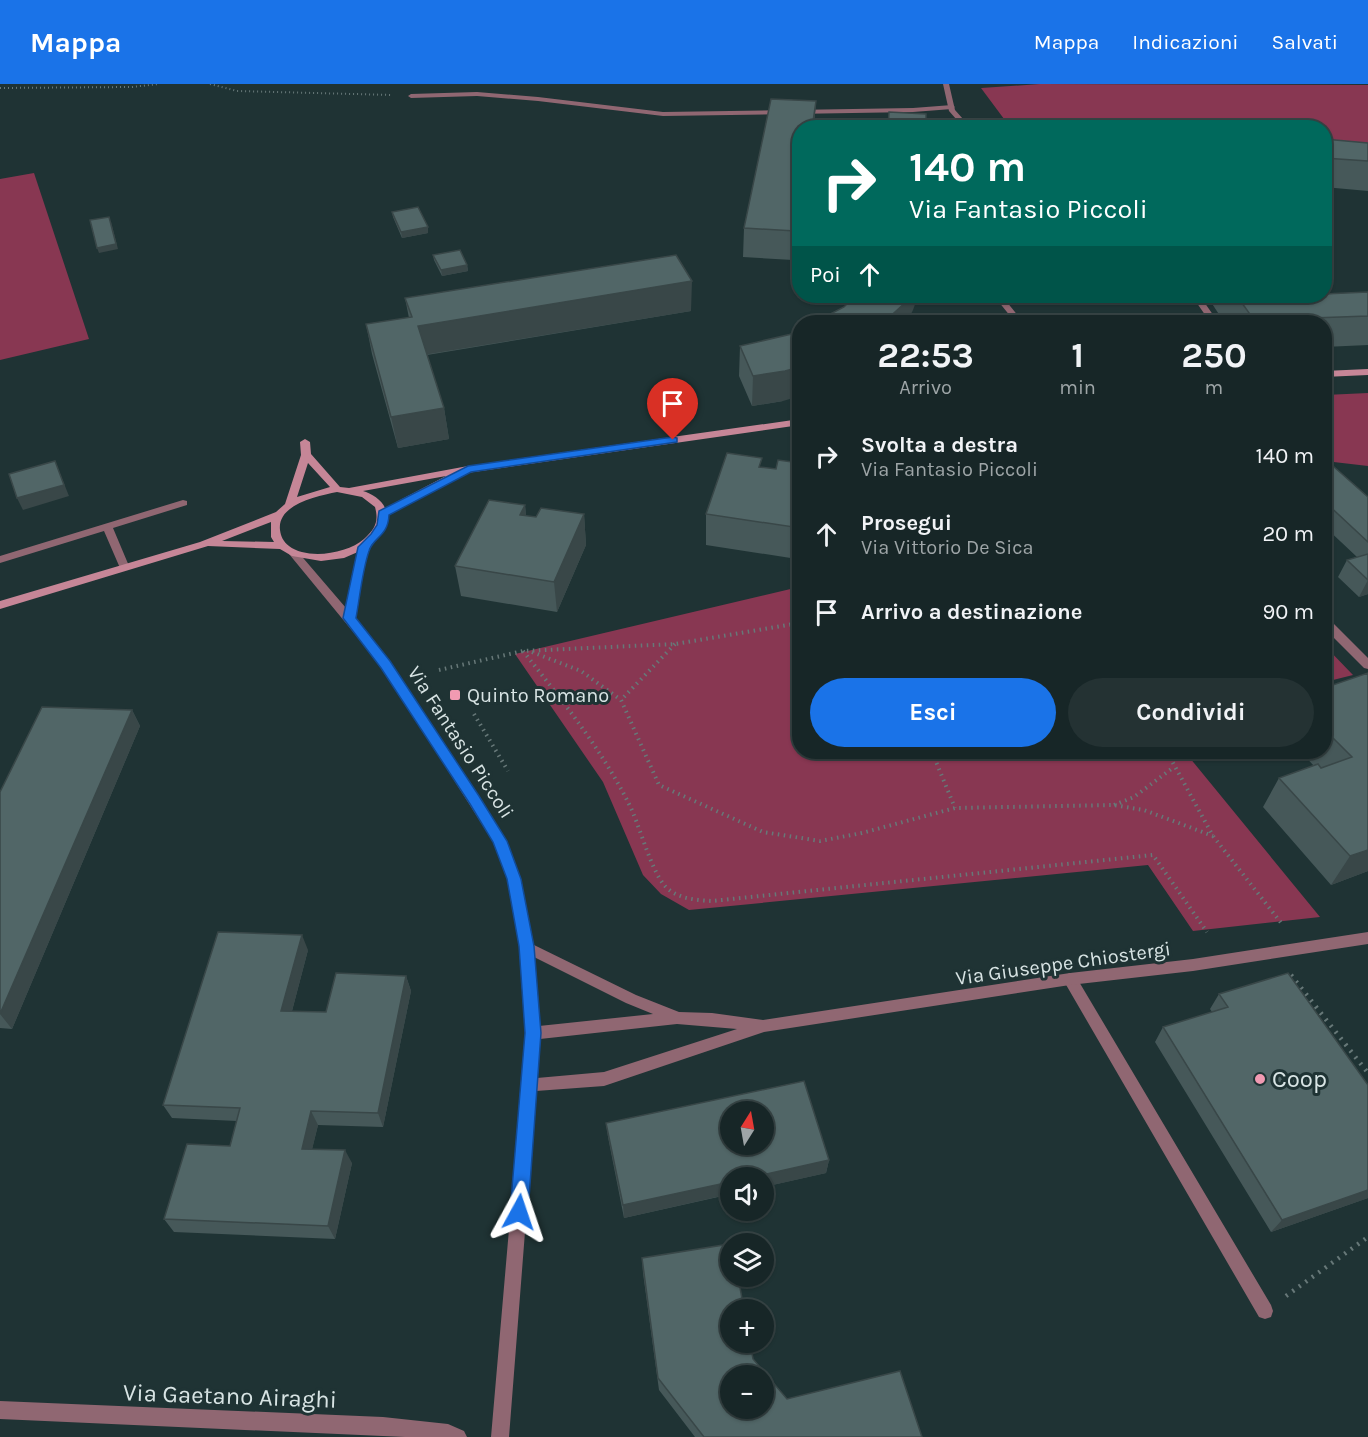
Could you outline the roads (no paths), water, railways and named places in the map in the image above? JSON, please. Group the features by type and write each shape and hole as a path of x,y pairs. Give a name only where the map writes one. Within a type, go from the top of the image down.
{"street":[{"path":"946,84 952,111 961,120"},
{"path":"411,96 477,94 663,114 952,108"},
{"path":"1004,303 1014,315"},
{"path":"1332,374 1368,372"},
{"path":"353,490 367,495 378,503 383,513 383,525 376,536 364,547 348,554 329,558 310,558 294,554 282,546 276,536 275,525 280,514 290,504 304,496 337,489 353,490 468,469 792,423"},
{"path":"290,504 306,455 305,442"},
{"path":"306,455 337,489"},
{"path":"383,513 468,469"},
{"path":"0,560 183,503"},
{"path":"0,605 124,566 204,544 280,514"},
{"path":"108,526 124,566"},
{"path":"204,544 282,546"},
{"path":"349,618 364,547"},
{"name":"Via Fantasio Piccoli","path":"294,554 386,664 500,841 514,879 526,946 533,1033 500,1437"},
{"path":"1332,629 1368,665"},
{"name":"Via Giuseppe Chiostergi","path":"530,1085 604,1079 764,1026 1368,938"},
{"name":"Via Giuseppe Chiostergi","path":"526,946 631,999 677,1018"},
{"path":"1070,980 1265,1311"},
{"name":"Via Giuseppe Chiostergi","path":"533,1033 677,1018 712,1019 764,1026"},
{"name":"Via Gaetano Airaghi","path":"0,1410 383,1426 447,1433 458,1437"}],"place":[{"name":"Quinto Romano","path":"455,695"},
{"name":"Coop","path":"1260,1079"}]}
